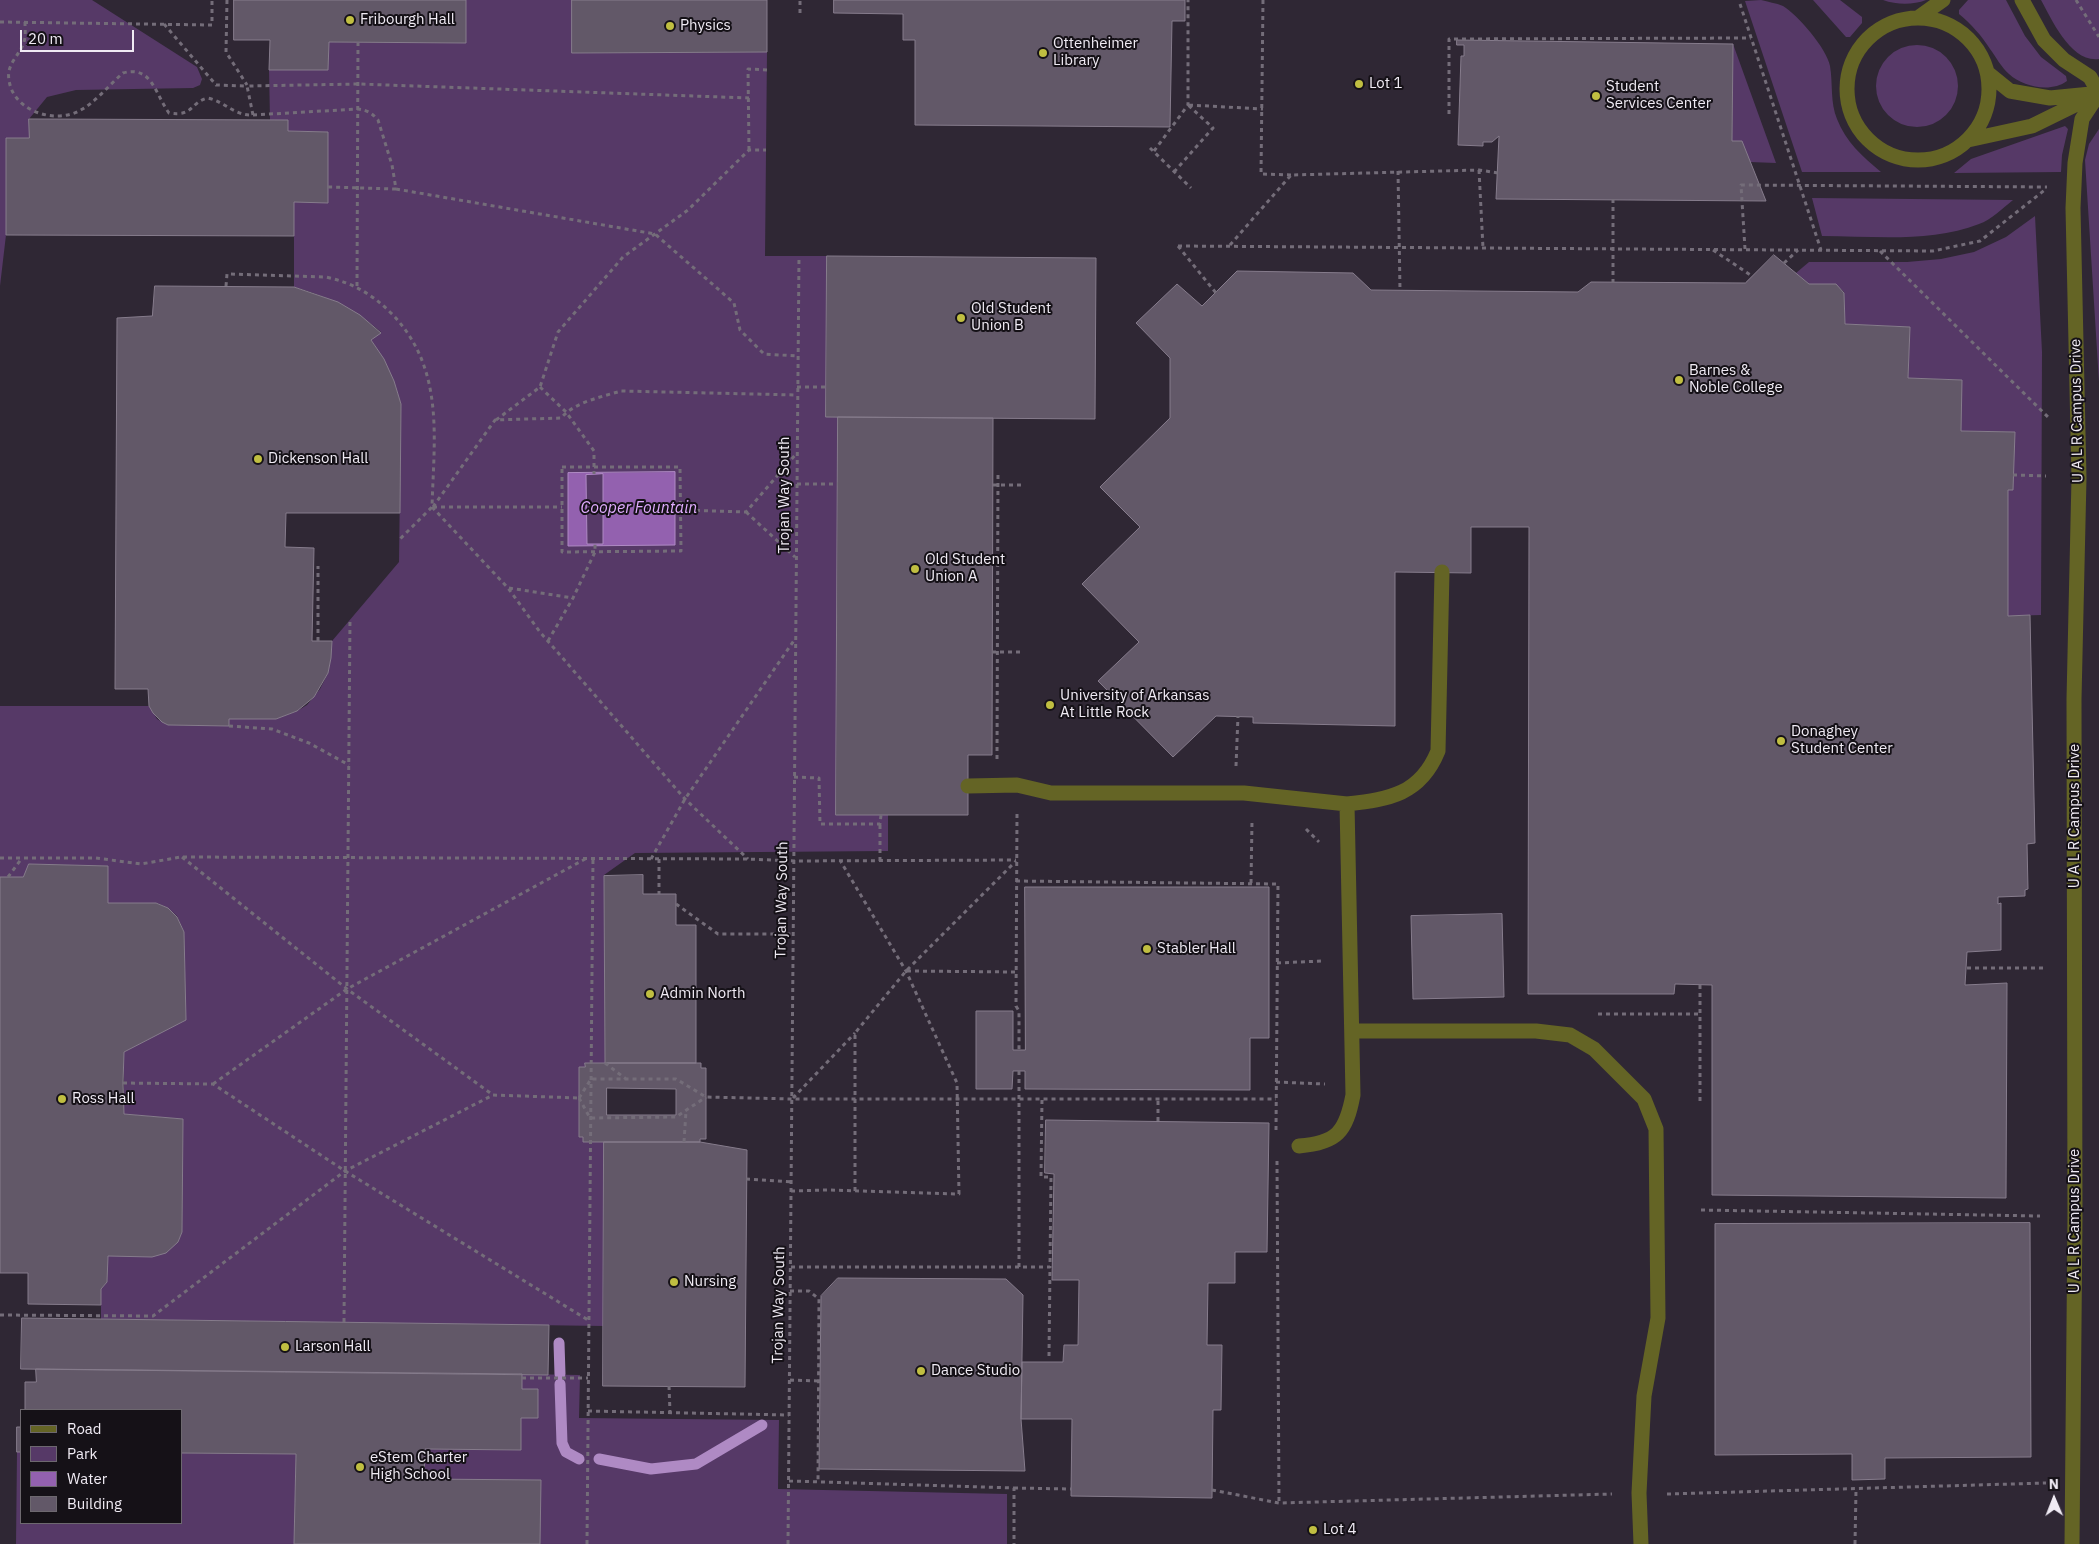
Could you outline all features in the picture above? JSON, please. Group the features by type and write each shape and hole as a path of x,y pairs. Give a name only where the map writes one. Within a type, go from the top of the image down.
{"street":[{"path":"1919,17 1943,0"},
{"path":"2022,0 2044,40 2064,60 2090,77 2099,93"},
{"path":"1919,17 1942,22 1963,34 1979,52 1989,74 1990,98 1982,121 1968,140 1948,154 1925,160 1900,159 1879,150 1862,134 1851,114 1846,92 1849,69 1859,48 1875,32 1896,21 1919,17"},
{"path":"1989,74 2010,91 2050,98 2099,93"},
{"path":"1968,140 2032,126 2099,93"},
{"name":"U A L R Campus Drive","path":"2072,1544 2076,1216 2074,699 2079,478 2072,208 2075,162 2082,119 2099,93"},
{"path":"968,786 1017,785 1051,793 1244,793 1347,804 1385,799 1414,785 1431,769 1438,752 1442,572"},
{"path":"1299,1146 1320,1144 1333,1138 1342,1128 1349,1112 1353,1095 1347,804"},
{"path":"1352,1031 1536,1031 1570,1035 1594,1049 1644,1099 1656,1129 1658,1318 1644,1396 1639,1494 1641,1544"},
{"path":"2062,1544 2072,1528"}],"path":[{"path":"0,22 212,25 212,0"},
{"path":"227,0 226,52 247,86 253,115"},
{"path":"800,0 800,13"},
{"path":"1154,151 1188,105 1188,0"},
{"path":"1263,0 1261,174 1291,175 1479,170 1498,173"},
{"path":"2076,0 2099,37"},
{"path":"1740,4 1821,250"},
{"path":"25,22 24,42 13,60 8,79 11,88 19,100 28,108 42,114 68,115 79,111 123,73 130,71 146,75 169,113 180,115 190,111 198,102 208,98 221,102 240,114 253,115 366,110 374,114 378,120 392,165 396,189"},
{"path":"164,24 216,86 358,84 749,98"},
{"path":"1449,114 1449,39 1751,38"},
{"path":"357,286 358,42"},
{"path":"750,150 748,69 767,70"},
{"path":"1188,105 1263,109"},
{"path":"1174,172 1213,128 1188,105"},
{"path":"1150,148 1191,188"},
{"path":"399,540 432,507 495,420 540,387 558,332 623,257 688,210 750,150 766,150"},
{"path":"1479,170 1483,248"},
{"path":"1398,171 1400,290"},
{"path":"1229,246 1291,175"},
{"path":"1216,293 1178,246 1933,251 1980,241 2050,187 1741,185 1745,249"},
{"path":"328,187 396,189 655,234 734,303 740,330 764,354 798,356"},
{"path":"1612,199 1613,283"},
{"path":"1713,249 1752,276"},
{"path":"1784,263 1798,250"},
{"path":"1880,251 2050,419"},
{"name":"Trojan Way South","path":"788,1544 799,256"},
{"path":"226,286 227,274 326,277 357,286 379,301 396,318 412,338 427,370 432,399 434,430 432,507 508,588 548,641 685,799 748,859"},
{"path":"540,387 566,412 594,451 594,474"},
{"path":"797,387 826,388"},
{"path":"495,420 561,418 566,412 594,398 621,391 797,395"},
{"path":"746,512 796,453"},
{"path":"562,467 680,467 681,551 562,552 562,507 562,467"},
{"path":"998,470 995,652 997,760 1007,761"},
{"path":"2013,475 2046,476"},
{"path":"797,484 838,484"},
{"path":"993,485 1025,485"},
{"path":"432,507 562,507"},
{"path":"680,510 746,512 796,558"},
{"path":"548,641 573,598 595,552 595,544"},
{"path":"318,566 318,641"},
{"path":"508,588 573,598"},
{"path":"344,1322 350,619"},
{"path":"650,860 685,799 796,639"},
{"path":"995,652 1022,652"},
{"path":"1236,766 1238,716"},
{"path":"229,726 272,729 309,743 349,765"},
{"path":"794,777 820,778 820,824 880,824"},
{"path":"1017,807 1016,1006 1020,1011 1019,1050"},
{"path":"880,861 881,815"},
{"path":"1251,883 1252,817"},
{"path":"1298,825 1307,829 1320,843"},
{"path":"181,857 347,989 493,1095"},
{"path":"0,858 96,858 141,864 181,857 748,859 794,862 1016,860"},
{"path":"8,877 22,858"},
{"path":"213,1084 347,989 587,858"},
{"path":"587,1544 593,858"},
{"path":"659,859 659,894"},
{"path":"792,1099 855,1032 906,971 1016,860"},
{"path":"791,1191 959,1194 957,1083 906,971 840,861"},
{"path":"1016,881 1278,884 1276,1139"},
{"path":"676,904 718,934 793,934"},
{"path":"1277,963 1327,960"},
{"path":"1967,968 2043,968"},
{"path":"906,971 1016,972"},
{"path":"1700,984 1700,1101"},
{"path":"1598,1014 1700,1014"},
{"path":"855,1032 855,1191"},
{"path":"605,1063 626,1079"},
{"path":"1019,1071 1019,1267"},
{"path":"591,1079 676,1079 706,1096 792,1099 1276,1099"},
{"path":"580,1098 591,1079"},
{"path":"1276,1082 1335,1084"},
{"path":"122,1083 213,1084 345,1171 588,1320"},
{"path":"0,1315 153,1316 345,1171 493,1095 580,1098"},
{"path":"590,1118 676,1117 706,1096"},
{"path":"580,1098 590,1118"},
{"path":"1042,1099 1041,1177 1051,1177 1048,1356"},
{"path":"1158,1099 1158,1121"},
{"path":"684,1142 686,1110"},
{"path":"1276,1158 1279,1503"},
{"path":"746,1179 792,1182"},
{"path":"1701,1210 2040,1216"},
{"path":"791,1267 1050,1267"},
{"path":"790,1291 809,1291 819,1299 818,1482"},
{"path":"522,1378 588,1378"},
{"path":"790,1380 819,1381"},
{"path":"669,1386 670,1412"},
{"path":"588,1411 789,1415"},
{"path":"789,1481 1071,1489"},
{"path":"1663,1494 1856,1490 2047,1483"},
{"path":"1014,1488 1014,1544"},
{"path":"1212,1490 1279,1503 1620,1494"},
{"path":"1855,1544 1856,1490"}],"green space":[{"path":"0,0 92,0 197,67 202,79 200,85 193,88 76,90 47,97 29,119 29,138 6,138 6,235 0,286"},
{"path":"466,0 572,0 572,53 767,52 765,256 827,256 826,417 838,417 836,814 888,815 888,851 635,853 604,875 605,1063 585,1063 585,1067 579,1067 583,1137 604,1142 603,1326 101,1319 101,1289 107,1282 108,1256 178,1242 182,1232 183,1119 124,1114 124,1052 186,1019 184,932 177,916 168,908 157,903 108,903 108,866 30,864 23,877 0,877 0,706 149,706 157,719 168,725 229,726 229,719 276,719 297,711 307,705 320,689 328,673 332,641 399,562 401,404 389,371 371,340 381,332 340,304 294,287 294,202 328,202 328,132 288,131 288,120 270,120 269,70 328,70 329,42 466,43"},
{"path":"1761,0 1783,6 1789,10 1804,24 1818,42 1830,66 1833,106 1841,127 1855,148 1881,172 1802,172 1745,1"},
{"path":"1813,0 1840,0 1862,17 1862,23 1850,37 1846,37"},
{"path":"1883,0 1926,0 1905,4"},
{"path":"1968,0 2006,0 2025,36 2041,57 2066,76 2067,81 2053,87 2037,87 2015,79 2001,65 1980,35 1959,14 1959,10"},
{"path":"2041,0 2099,0 2099,59 2089,58 2071,47 2057,29"},
{"path":"1733,44 1776,163 1750,162 1732,141"},
{"path":"1917,45 1933,48 1946,57 1955,70 1958,86 1955,102 1946,115 1933,124 1917,127 1901,124 1888,115 1879,102 1876,86 1879,70 1888,57 1901,48"},
{"path":"2065,126 2068,129 2062,155 2061,172 1954,173 1971,159"},
{"path":"2099,129 2099,382 2085,160 2089,144"},
{"path":"1812,198 2013,200 1988,220 1960,230 1921,236 1881,237 1822,236"},
{"path":"2035,216 2042,352 2041,615 2008,616 2008,490 2015,432 1961,431 1961,380 1908,378 1910,327 1845,324 1844,292 1835,284 1809,284 1796,273 1809,262 1907,262 1941,259 1974,252 2006,237"},
{"path":"522,1374 580,1375 579,1418 779,1420 778,1489 1007,1494 1007,1544 540,1544 424,1479 425,1449 521,1450 521,1418 538,1417 538,1390 522,1389"},
{"path":"17,1452 20,1452 20,1524 182,1524 182,1453 296,1454 294,1544 16,1544"}],"water":[{"name":"Cooper Fountain","path":"675,472 675,545 568,546 568,473","holes":["603,474 603,544 587,544 586,475"]}],"building":[{"name":"Fribourgh Hall","path":"234,0 466,0 466,43 329,42 328,70 269,70 270,40 234,40"},
{"name":"Physics","path":"572,0 767,0 767,52 572,53"},
{"name":"Ottenheimer Library","path":"834,0 1185,0 1185,21 1172,21 1170,127 915,125 915,40 903,40 903,14 834,13"},
{"name":"Student Services Center","path":"1457,40 1733,44 1732,141 1742,141 1766,201 1496,199 1499,136 1492,142 1483,142 1483,146 1458,145 1461,56 1464,56 1464,45 1457,45"},
{"path":"29,119 288,120 288,131 328,132 328,203 294,202 294,236 6,235 6,138 29,138"},
{"name":"Donaghey Student Center","path":"1774,255 1809,284 1836,284 1844,293 1845,324 1910,327 1908,378 1962,380 1961,431 2015,432 2013,490 2008,490 2008,616 2030,615 2035,843 2027,844 2028,889 2025,890 2025,896 1998,897 1998,904 2001,903 2001,950 1967,952 1965,985 2007,983 2006,1198 1712,1195 1712,985 1675,984 1674,994 1528,994 1529,527 1471,527 1471,573 1395,572 1395,726 1253,723 1253,717 1216,716 1173,757 1098,681 1139,642 1082,584 1140,527 1100,487 1170,418 1170,358 1136,323 1177,284 1202,306 1237,271 1353,273 1371,290 1578,292 1591,282 1745,283"},
{"name":"Old Student Union B","path":"827,256 1096,258 1095,419 826,417"},
{"name":"Dickenson Hall","path":"155,286 294,287 338,302 360,315 381,333 371,340 384,359 394,381 401,404 400,513 286,513 285,547 314,548 312,641 332,641 328,673 314,697 297,711 276,719 229,719 229,726 168,725 153,713 149,706 148,689 115,689 117,318 152,316"},
{"name":"Old Student Union A","path":"838,417 993,418 992,755 968,755 968,815 836,815"},
{"name":"Ross Hall","path":"29,864 108,866 108,903 156,903 168,908 177,917 184,932 186,1020 124,1052 123,1083 124,1114 183,1119 182,1232 178,1242 166,1253 152,1257 108,1256 107,1282 101,1289 101,1305 28,1304 28,1273 0,1273 0,877 23,877"},
{"name":"Admin North","path":"643,875 643,894 676,894 676,925 696,925 696,1063 605,1063 604,876"},
{"name":"Stabler Hall","path":"1025,887 1269,887 1269,1038 1250,1038 1250,1090 1025,1089 1025,1071 1013,1071 1012,1089 976,1089 976,1011 1013,1011 1013,1050 1025,1050"},
{"path":"1502,914 1504,997 1413,999 1411,916"},
{"path":"585,1063 701,1063 701,1068 706,1068 706,1139 700,1139 700,1142 583,1142 583,1137 579,1137 579,1067 585,1067","holes":["607,1088 676,1089 676,1115 607,1115"]},
{"path":"1046,1120 1269,1123 1267,1252 1235,1252 1235,1283 1208,1283 1207,1345 1222,1345 1221,1410 1213,1410 1212,1498 1071,1496 1072,1419 1021,1419 1022,1362 1063,1362 1064,1345 1078,1345 1079,1280 1052,1280 1054,1174 1045,1173"},
{"name":"Nursing","path":"604,1142 700,1142 747,1150 745,1387 603,1386"},
{"path":"2030,1223 2031,1457 1885,1458 1885,1479 1852,1480 1852,1454 1715,1455 1715,1224"},
{"name":"Dance Studio","path":"838,1278 1006,1279 1023,1295 1021,1419 1025,1471 819,1469 821,1296"},
{"name":"Larson Hall","path":"22,1318 549,1325 548,1375 21,1369"},
{"name":"eStem Charter High School","path":"36,1369 522,1374 522,1389 538,1389 538,1418 521,1418 521,1450 425,1449 424,1479 541,1480 540,1544 294,1544 296,1454 182,1453 182,1409 25,1409 25,1382 36,1382"},
{"path":"17,1427 20,1427 20,1452 17,1452"}],"waterway":[{"path":"559,1343 560,1374"},
{"path":"560,1384 562,1443 566,1452 579,1459"},
{"path":"599,1459 651,1469 696,1464 762,1425"}],"place":[{"name":"Fribourgh Hall","path":"350,20"},
{"name":"Physics","path":"670,26"},
{"name":"Ottenheimer Library","path":"1043,53"},
{"name":"Lot 1","path":"1359,84"},
{"name":"Student Services Center","path":"1596,96"},
{"name":"Old Student Union B","path":"961,318"},
{"name":"Barnes & Noble College","path":"1679,380"},
{"name":"Dickenson Hall","path":"258,459"},
{"name":"Old Student Union A","path":"915,569"},
{"name":"University of Arkansas At Little Rock","path":"1050,705"},
{"name":"Donaghey Student Center","path":"1781,741"},
{"name":"Stabler Hall","path":"1147,949"},
{"name":"Admin North","path":"650,994"},
{"name":"Ross Hall","path":"62,1099"},
{"name":"Nursing","path":"674,1282"},
{"name":"Larson Hall","path":"285,1347"},
{"name":"Dance Studio","path":"921,1371"},
{"name":"eStem Charter High School","path":"360,1467"},
{"name":"Lot 4","path":"1313,1530"}]}
